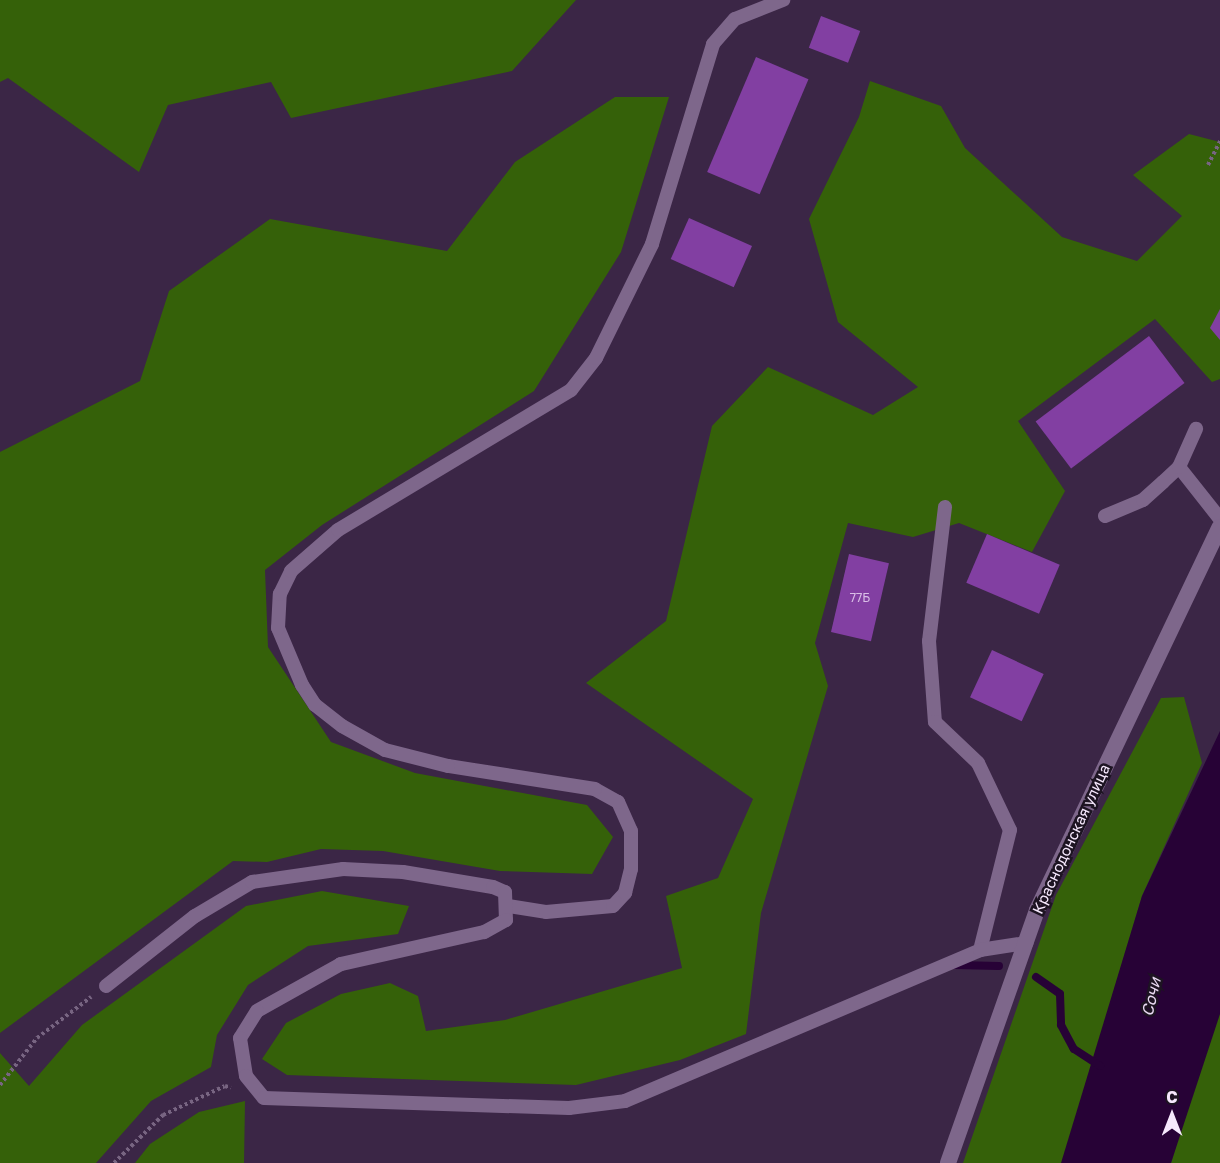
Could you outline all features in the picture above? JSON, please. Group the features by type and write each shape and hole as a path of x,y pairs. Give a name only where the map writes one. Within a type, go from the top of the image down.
{"street":[{"name":"Краснодонская улица","path":"948,1163 1026,943 1220,526"}],"lane":[{"path":"508,906 546,912 613,906 625,893 632,869 632,831 618,802 595,789 448,766 385,750 342,726 315,705 302,685 278,628 280,594 291,571 338,531 572,390 596,358 652,244 713,44 735,19 783,0"},
{"path":"1105,516 1143,500 1179,467 1197,429"},
{"path":"1179,467 1220,519"},
{"path":"945,507 929,641 935,722 978,763 1010,830 980,950"},
{"path":"106,986 195,916 252,882 283,874 343,869 403,872 493,887 505,892 508,906 506,920 484,932 341,964 257,1011 240,1038 241,1056 246,1076 264,1098 569,1108 624,1101 980,950 1026,943"}],"path":[{"path":"1208,165 1220,141"},
{"path":"0,1085 37,1038 106,986"},
{"path":"114,1163 163,1115 225,1086 264,1098"}],"green space":[{"path":"0,0 576,0 512,71 291,118 271,82 168,105 139,172 8,78 0,82"},
{"path":"870,81 941,106 965,148 1062,237 1137,261 1182,216 1133,175 1189,134 1220,142 1220,379 1212,382 1155,319 1018,421 1065,491 1032,552 959,523 913,537 848,523 815,643 828,686 761,913 746,1034 680,1060 576,1085 287,1075 262,1059 286,1023 341,994 390,983 418,996 426,1031 505,1020 682,968 666,896 718,878 753,799 586,683 666,621 712,426 768,367 873,415 918,387 838,322 809,219 859,117"},
{"path":"615,97 669,97 621,252 534,391 322,525 265,570 268,647 331,742 415,773 587,805 613,837 592,874 500,871 383,851 321,849 267,862 233,861 0,1033 0,452 140,381 169,291 270,219 447,251 515,162"},
{"path":"1184,697 1202,763 1142,896 1063,1163 963,1163 1056,895 1161,698"},
{"path":"322,891 409,906 398,934 308,946 248,985 217,1035 211,1067 151,1101 96,1163 0,1163 0,1053 29,1086 82,1025 246,906"},
{"path":"1220,999 1220,1163 1171,1163"},
{"path":"245,1101 244,1163 135,1163 150,1144 199,1112"}],"water":[{"name":"Сочи","path":"1220,731 1220,1014 1171,1163 1061,1163 1142,896"}],"building":[{"path":"821,16 860,31 848,63 809,48"},
{"path":"756,57 808,79 760,194 707,172"},
{"path":"689,218 752,246 734,287 671,259"},
{"path":"1220,309 1220,340 1210,328"},
{"path":"1149,336 1185,383 1071,469 1036,421"},
{"path":"987,534 1060,565 1039,614 966,583"},
{"path":"849,554 889,563 871,641 831,632"},
{"path":"992,650 1044,674 1022,721 970,697"}],"waterway":[{"path":"955,965 999,966"},
{"path":"1036,977 1060,994 1061,1025 1074,1049 1100,1066"}]}
